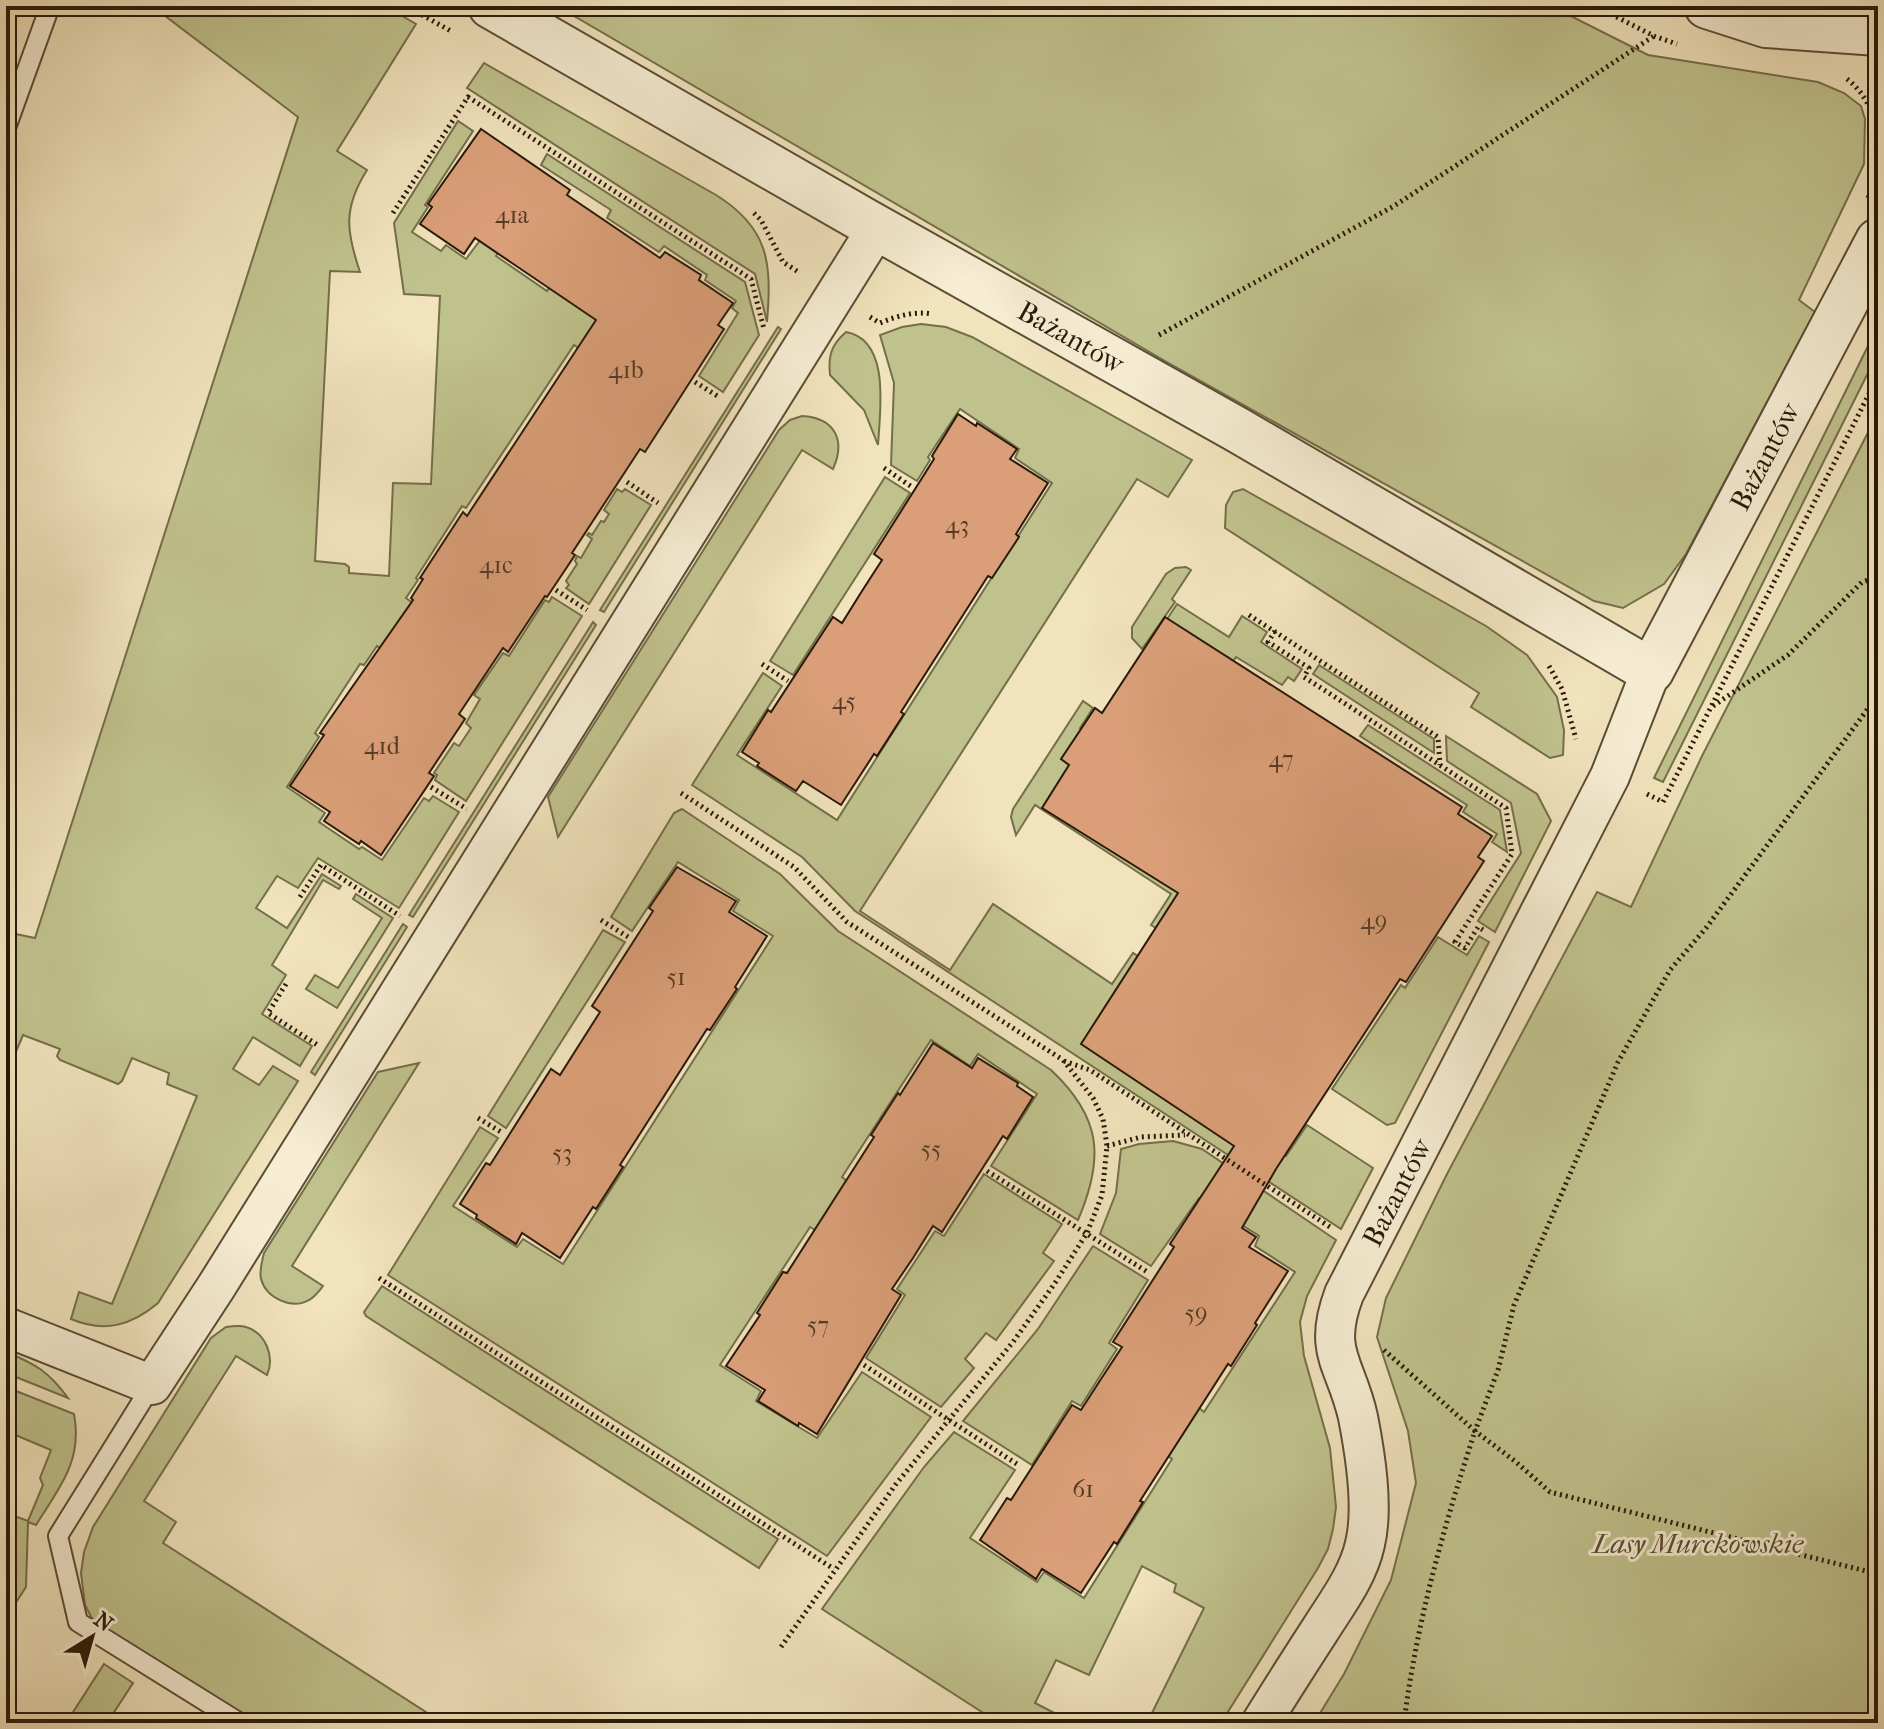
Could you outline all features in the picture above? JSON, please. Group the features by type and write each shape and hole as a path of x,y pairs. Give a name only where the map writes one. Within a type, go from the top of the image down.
{"street":[{"name":"Bażantów","path":"491,6 1135,372 1651,671"},
{"path":"1707,6 1766,25 1878,33"},
{"path":"6,1327 152,1385 877,228"},
{"name":"Bażantów","path":"1261,1723 1358,1567 1366,1543 1368,1490 1357,1415 1334,1347 1336,1316 1344,1294 1610,776 1651,671 1878,241"}],"lane":[{"path":"6,128 50,6"},
{"path":"152,1385 58,1536 78,1622 240,1723"}],"path":[{"path":"1135,372 1159,335 1394,206 1654,36"},
{"path":"393,213 468,97 751,279 765,334"},
{"path":"1663,802 1878,376"},
{"path":"695,382 724,400"},
{"path":"884,468 912,487"},
{"path":"627,482 659,503"},
{"path":"1711,707 1788,655 1862,582 1878,577"},
{"path":"556,590 591,613"},
{"path":"1249,615 1438,737 1440,766"},
{"path":"1275,631 1268,642 1309,668 1304,677 1506,808 1512,854 1455,942 1465,948 1475,932"},
{"path":"762,664 788,681"},
{"path":"1404,1723 1411,1664 1460,1478 1498,1370 1514,1305 1618,1062 1670,970 1706,928 1878,695"},
{"path":"431,787 468,810"},
{"path":"681,793 794,867 847,922 1063,1060 1090,1070 1331,1228"},
{"path":"300,897 321,865 401,916"},
{"path":"601,920 628,937"},
{"path":"286,984 268,1013 320,1046"},
{"path":"781,1647 896,1484 1013,1342 1087,1233 1102,1195 1107,1146 1103,1119 1093,1098 1063,1060"},
{"path":"478,1118 501,1132"},
{"path":"1107,1146 1141,1137 1188,1135"},
{"path":"987,1171 1149,1273"},
{"path":"379,1278 834,1569"},
{"path":"1336,1316 1360,1328 1475,1431 1550,1492 1878,1574"},
{"path":"864,1365 1020,1466"}],"green space":[{"path":"152,6 385,6 416,24 337,151 367,170 354,196 349,220 360,272 330,271 315,561 345,564 349,567 349,573 389,576 393,483 431,484 440,296 404,294 394,223 458,121 473,131 425,205 428,207 412,232 441,251 446,245 466,259 481,239 499,251 496,256 547,291 553,282 602,315 580,349 574,345 466,508 462,506 406,598 414,604 383,650 377,646 364,665 360,664 315,733 319,737 287,787 325,813 319,822 359,849 362,847 382,860 424,798 429,801 433,796 459,812 399,908 318,858 298,888 277,876 256,908 287,928 322,874 341,886 339,889 323,880 272,965 286,975 262,1014 312,1046 300,1066 253,1037 233,1069 259,1085 273,1066 298,1081 158,1303 127,1322 95,1326 71,1319 79,1292 112,1304 197,1096 167,1084 169,1073 132,1058 118,1084 60,1060 57,1056 60,1049 23,1035 15,1054 9,1058 6,1056 6,932 35,938 298,117"},
{"path":"557,6 1551,6 1648,55 1818,82 1844,93 1861,106 1865,119 1864,164 1799,300 1815,312 1686,554 1664,584 1623,608 1594,601 1165,361"},
{"path":"484,63 734,208 757,234 763,249 769,282 767,322 755,274 467,88"},
{"path":"547,154 745,282 759,335 723,392 699,376 738,313 732,308 736,301 705,280 707,275 664,246 659,252 607,218 611,210 541,165"},
{"path":"921,324 946,327 972,337 1192,460 1168,497 1137,479 860,911 950,970 993,904 1112,984 1133,953 1165,974 1183,945 1151,925 1171,894 1035,805 1016,835 1011,817 1013,809 1083,701 1093,708 1080,728 1084,730 1103,717 1177,604 1229,637 1242,616 1267,632 1261,642 1302,669 1294,681 1288,677 1282,685 1236,657 1173,754 1281,1154 1286,1156 1307,1125 1373,1168 1341,1229 855,911 802,857 692,785 763,673 782,686 737,755 837,820 1052,483 1015,458 1019,449 960,409 928,457 930,460 917,481 891,465 894,383 880,335"},
{"path":"778,327 781,329 604,612 600,610"},
{"path":"846,332 860,338 870,348 876,362 881,396 878,445 864,410 830,375 832,351"},
{"path":"1873,336 1878,339 1878,353 1663,782 1654,778"},
{"name":"Lasy Murckowskie","path":"1878,413 1878,1723 1314,1723 1344,1674 1391,1580 1416,1483 1408,1431 1377,1337 1386,1298 1447,1174 1597,892 1631,907 1702,756"},
{"path":"802,416 823,421 835,432 838,449 833,469 802,450 558,837 548,797 779,430 790,420"},
{"path":"885,477 910,493 793,675 770,661"},
{"path":"617,489 622,492 625,489 651,505 589,604 566,588 569,585 566,581 577,564 577,556 581,558 592,539 587,535 592,535 609,514 604,510"},
{"path":"1243,489 1486,626 1527,655 1557,697 1564,730 1563,755 1550,758 1471,707 1479,693 1225,528 1226,505 1233,492"},
{"path":"1175,568 1191,570 1172,599 1175,602 1142,649 1132,638 1132,627 1166,574"},
{"path":"552,597 582,616 466,801 435,780 437,775 434,773 454,743 459,746 471,728 466,723 480,699 474,695 503,653 509,656 545,600 549,602"},
{"path":"593,622 596,625 413,917 409,915"},
{"path":"1319,665 1434,739 1434,753 1313,674"},
{"path":"1368,725 1500,810 1507,852 1492,842 1497,834 1463,812 1467,805 1360,736"},
{"path":"1446,736 1537,794 1551,821 1495,932 1478,921 1521,853 1511,803 1447,761"},
{"path":"682,809 780,874 838,931 1051,1070 1080,1104 1093,1139 1095,1157 1092,1177 1078,1220 991,1166 1037,1094 978,1054 970,1066 931,1040 842,1177 852,1185 822,1234 810,1227 720,1365 761,1391 756,1401 817,1438 862,1372 931,1417 827,1556 388,1275 480,1127 498,1138 453,1206 517,1247 523,1239 563,1264 773,936 733,911 739,900 678,862 632,931 611,917 674,813"},
{"path":"356,894 393,918 337,1008 306,989 315,975 338,988 382,918 353,899"},
{"path":"403,924 407,927 315,1075 311,1072"},
{"path":"603,930 625,942 506,1128 488,1116"},
{"path":"1479,936 1489,942 1395,1123 1387,1125 1332,1089 1401,985 1405,988 1438,937 1467,955"},
{"path":"419,1063 292,1266 323,1286 302,1303 288,1303 274,1297 261,1279 264,1253 378,1072"},
{"path":"1173,1141 1202,1149 1336,1240 1307,1296 1300,1322 1304,1356 1330,1448 1336,1507 1328,1549 1221,1723 1147,1723 1204,1608 1174,1592 1176,1584 1142,1566 1089,1675 1056,1660 1035,1703 1066,1719 1064,1723 999,1723 822,1609 924,1467 954,1432 1015,1470 970,1538 1037,1582 1044,1572 1084,1598 1172,1459 1163,1452 1194,1404 1204,1412 1295,1272 1255,1246 1259,1236 1199,1198 1151,1266 1100,1234 1116,1193 1121,1149"},
{"path":"984,1174 1062,1224 1043,1253 1054,1261 996,1340 986,1333 965,1359 974,1368 941,1407 866,1358 905,1295 897,1289 935,1231 944,1236"},
{"path":"1093,1246 1148,1280 1109,1343 1117,1349 1081,1406 1072,1401 1032,1465 963,1421 1038,1329"},
{"path":"382,1286 778,1539 759,1568 366,1316 364,1312"},
{"path":"244,1326 259,1334 269,1353 267,1375 236,1356 144,1501 176,1522 163,1543 443,1723 226,1723 98,1630 85,1605 81,1573 93,1527 211,1338 226,1327"},
{"path":"6,1352 41,1370 68,1398 6,1373"},
{"path":"6,1387 74,1414 76,1431 72,1460 61,1486 36,1525 28,1522 26,1587 6,1618 6,1513 28,1521 43,1485 40,1478 51,1450 6,1431"},
{"path":"104,1664 133,1683 107,1723 66,1723"}],"building":[{"path":"481,129 570,190 567,195 660,258 665,252 701,275 699,280 733,303 718,325 724,329 645,452 640,449 547,597 508,652 503,648 459,714 465,719 429,773 434,776 381,855 324,821 330,812 290,786 324,735 320,733 413,600 411,598 423,579 420,578 463,512 467,516 596,320 475,238 464,254 420,224 432,207 428,204"},
{"path":"958,414 1017,449 1010,459 1048,483 1016,534 1019,537 992,578 988,576 901,712 904,714 841,805 803,781 796,791 757,766 759,763 742,752 833,617 842,623 882,560 874,554 934,459 932,456"},
{"path":"1165,617 1462,807 1458,814 1492,836 1478,857 1484,861 1406,982 1400,979 1276,1169 1242,1228 1256,1237 1249,1247 1288,1271 1231,1366 1228,1364 1140,1501 1143,1502 1117,1544 1114,1542 1081,1593 1042,1569 1036,1579 980,1540 1007,1498 1011,1500 1072,1405 1081,1410 1122,1347 1113,1342 1174,1247 1170,1244 1234,1146 1081,1044 1178,893 1042,808 1069,765 1061,759 1095,708 1102,713"},
{"path":"677,867 736,901 729,912 767,936 735,987 737,989 710,1030 707,1029 620,1165 623,1167 596,1209 593,1207 560,1258 522,1233 516,1244 460,1204 486,1163 490,1165 551,1069 560,1075 600,1012 592,1006 653,911 649,908"},
{"path":"933,1043 972,1068 978,1058 1018,1083 1017,1086 1033,1097 1007,1139 1003,1136 942,1232 933,1226 892,1289 901,1295 817,1434 758,1401 765,1390 726,1366 760,1315 757,1313 783,1272 787,1273 874,1137 871,1135"}]}
